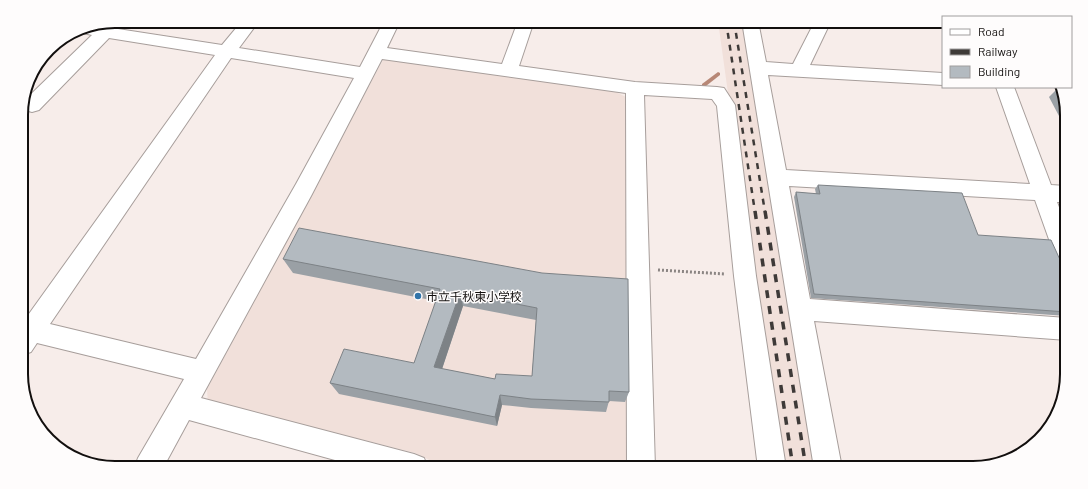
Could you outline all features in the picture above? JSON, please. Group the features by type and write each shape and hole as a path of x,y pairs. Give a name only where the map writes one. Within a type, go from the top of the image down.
{"street":[{"path":"29,104 109,28"},
{"path":"120,28 227,51 366,74"},
{"path":"28,330 227,51 245,28"},
{"path":"152,461 366,74 388,28"},
{"path":"508,71 523,28"},
{"path":"751,28 827,461"},
{"path":"799,70 820,28"},
{"path":"376,52 635,88 717,94 726,106 745,276 771,461"},
{"path":"758,68 942,79"},
{"path":"635,88 641,461"},
{"path":"1006,88 1060,240"},
{"path":"777,177 1060,194"},
{"path":"800,309 1060,328"},
{"path":"28,335 202,372"},
{"path":"182,406 386,461"}],"path":[{"path":"638,269 745,276"}],"shaded area":[{"path":"719,28 745,28 819,461 779,461"},
{"path":"391,58 612,90 626,97 632,188 632,461 432,461 415,453 332,432 208,406 207,389 383,60"}],"building":[{"path":"818,185 962,193 978,235 1051,240 1060,260 1060,312 814,294 796,192 820,194"},
{"path":"299,228 542,273 628,279 629,392 609,391 609,402 531,399 500,395 495,417 330,383 344,349 414,363 440,289 283,259","holes":["460,293 537,308 532,376 496,374 495,379 434,367"]}],"waterway":[{"path":"704,85 718,74"}],"railway":[{"path":"727,28 755,212"},
{"path":"735,28 765,212"},
{"path":"755,211 792,461"},
{"path":"765,211 805,461"}],"place":[{"name":"市立千秋東小学校","path":"418,296"}]}
